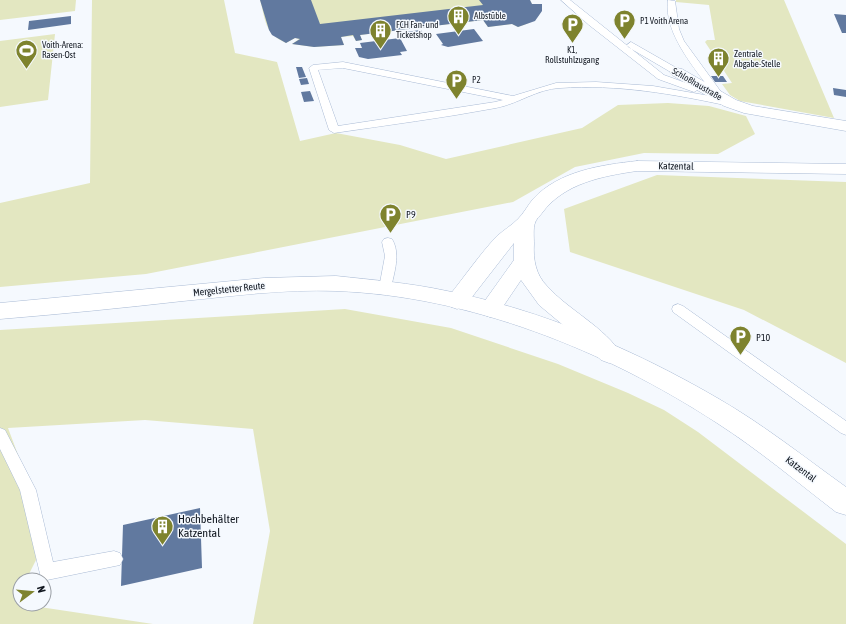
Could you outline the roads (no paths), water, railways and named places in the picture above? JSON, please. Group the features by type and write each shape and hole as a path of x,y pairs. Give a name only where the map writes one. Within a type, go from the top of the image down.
{"street":[{"name":"Schloßhaustraße","path":"677,72 726,101 759,112 846,126"},
{"name":"Katzental","path":"846,169 652,166 607,170 581,177 556,190 540,203 525,223 504,242 457,301 490,309 562,334 609,354 650,374 709,406 756,437 846,504"},
{"name":"Katzental","path":"525,223 524,260 531,280 541,294 583,329 609,354"},
{"path":"490,309 524,260"},
{"name":"Mergelstetter Reute","path":"0,310 280,284 340,284 385,288 427,294 457,301"}],"lane":[{"name":"Schloßhaustraße","path":"565,0 592,23 677,72"},
{"path":"671,1 675,29 680,41 726,101"},
{"path":"592,23 628,52 672,74 704,93 726,101"},
{"path":"514,100 343,64 313,68 334,130 497,105 514,100 551,86 593,84 618,85 681,93 726,101"},
{"path":"385,288 391,256 388,242"},
{"path":"678,309 846,429"},
{"path":"0,434 28,490 47,572 114,559"}],"place":[{"name":"Albstüble","path":"459,36"},
{"name":"P1 Voith Arena","path":"625,40"},
{"name":"K1, Rollstuhlzugang","path":"572,44"},
{"name":"FCH Fan- und Ticketshop","path":"381,50"},
{"name":"Voith-Arena: Rasen-Ost","path":"26,70"},
{"name":"Zentrale Abgabe-Stelle","path":"719,78"},
{"name":"P2","path":"456,100"},
{"name":"P9","path":"390,234"},
{"name":"P10","path":"741,356"},
{"name":"Hochbehälter Katzental","path":"162,546"}]}
